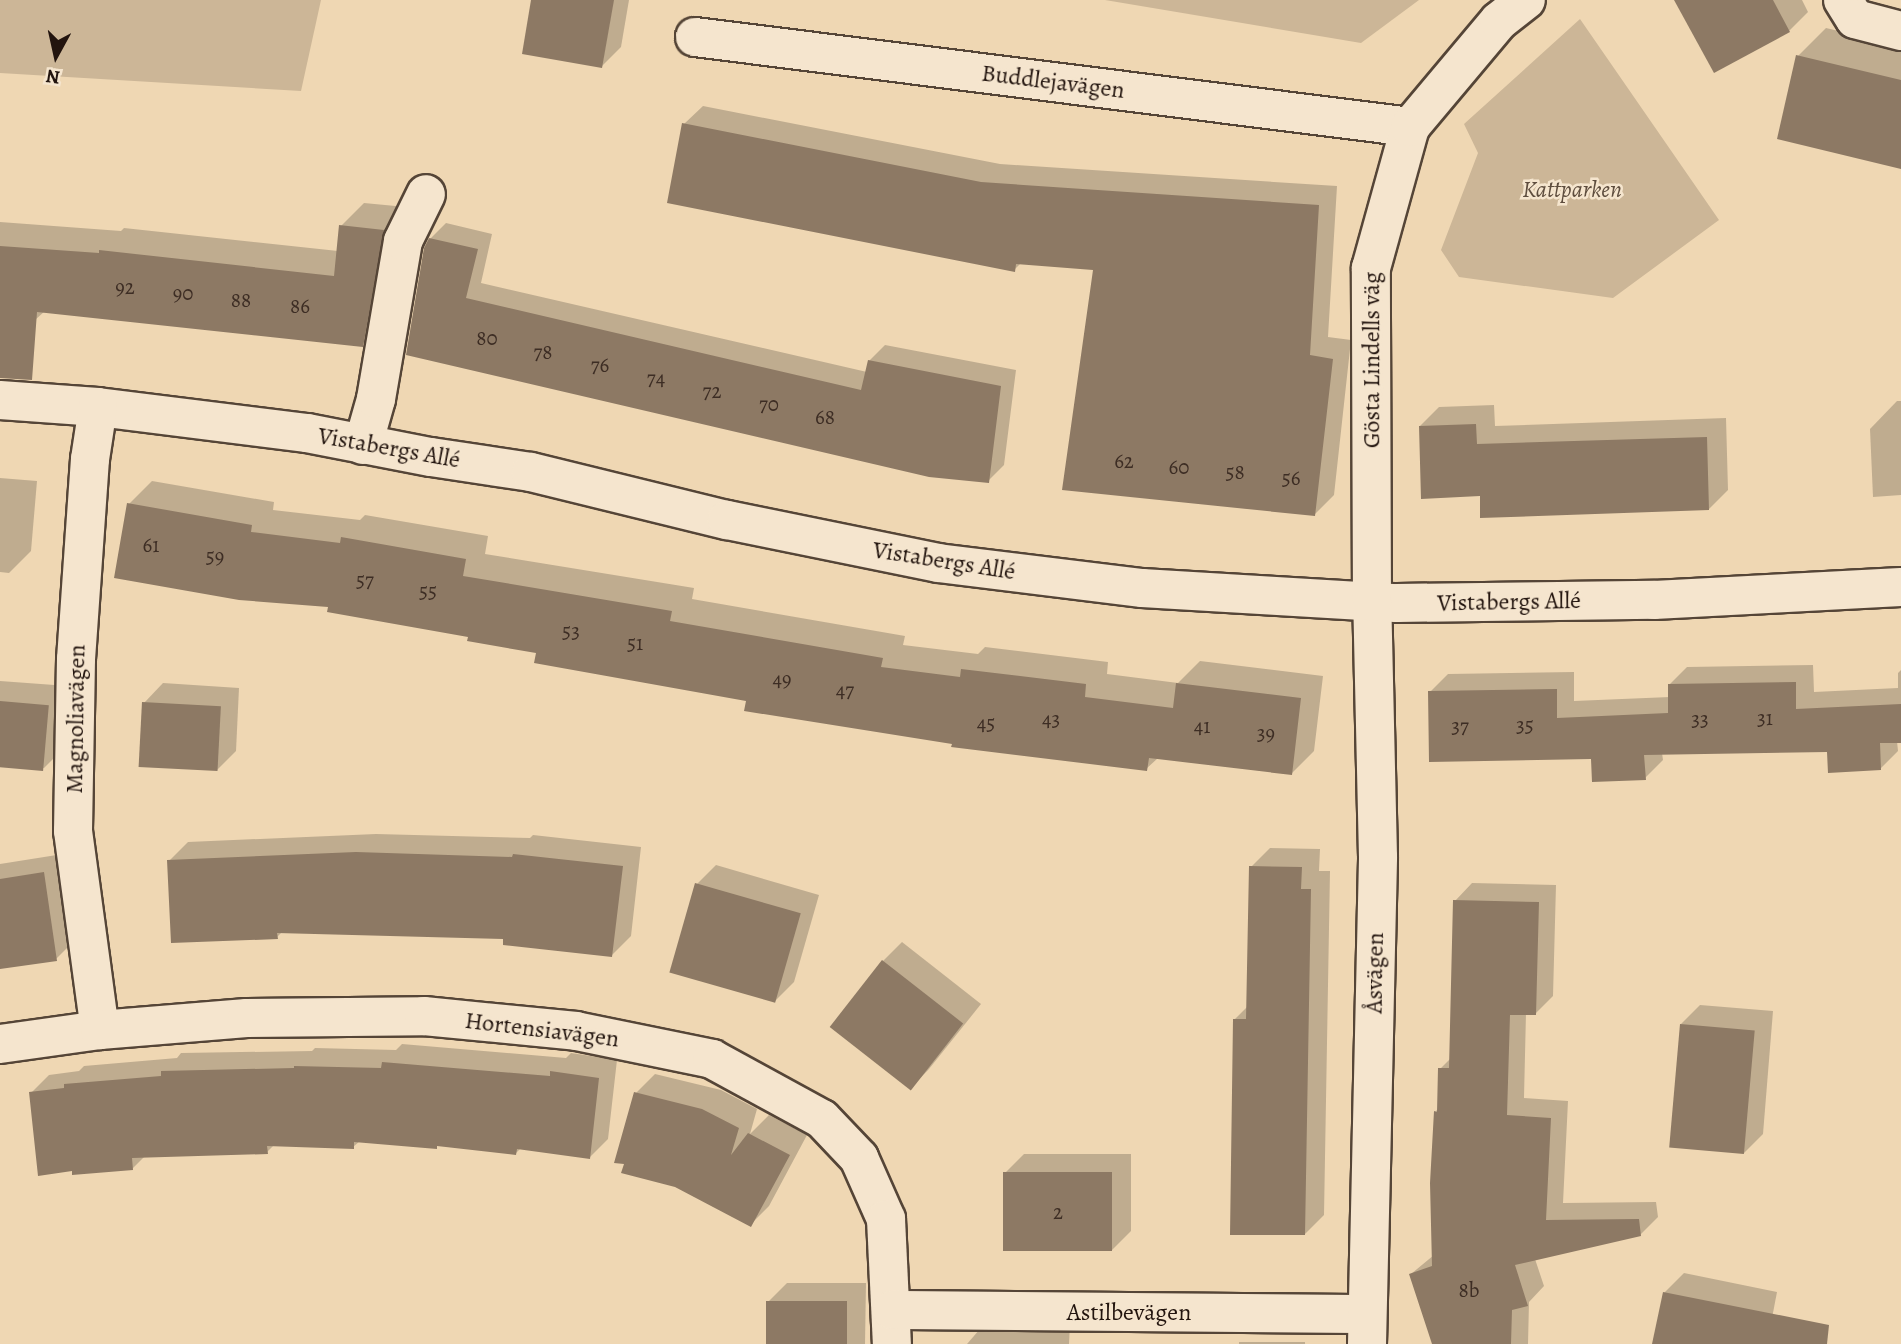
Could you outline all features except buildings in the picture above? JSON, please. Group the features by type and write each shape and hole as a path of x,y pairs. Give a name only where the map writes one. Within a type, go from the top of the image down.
{"street":[{"name":"Gösta Lindells väg","path":"1372,603 1371,268 1410,127 1499,21 1526,0"},
{"path":"1843,0 1855,19 1901,31"},
{"name":"Buddlejavägen","path":"695,37 1410,127"},
{"path":"363,445 376,399 403,241 426,194"},
{"name":"Vistabergs Allé","path":"0,400 99,407 307,433 363,445 531,472 727,520 938,563 1142,588 1372,603 1654,600 1901,587"},
{"name":"Magnoliavägen","path":"99,407 90,459 76,659 73,831 100,1030"},
{"name":"Åsvägen","path":"1367,1329 1377,857 1372,603"},
{"name":"Hortensiavägen","path":"0,1044 100,1030 247,1018 424,1016 576,1031 712,1059 822,1118 859,1157 886,1219 892,1327"},
{"name":"Astilbevägen","path":"892,1327 1367,1329"}],"green space":[{"path":"0,0 321,0 301,91 0,73"},
{"path":"1105,0 1419,0 1361,43"},
{"name":"Kattparken","path":"1580,19 1719,220 1613,298 1459,277 1441,250 1478,153 1464,124"}]}
